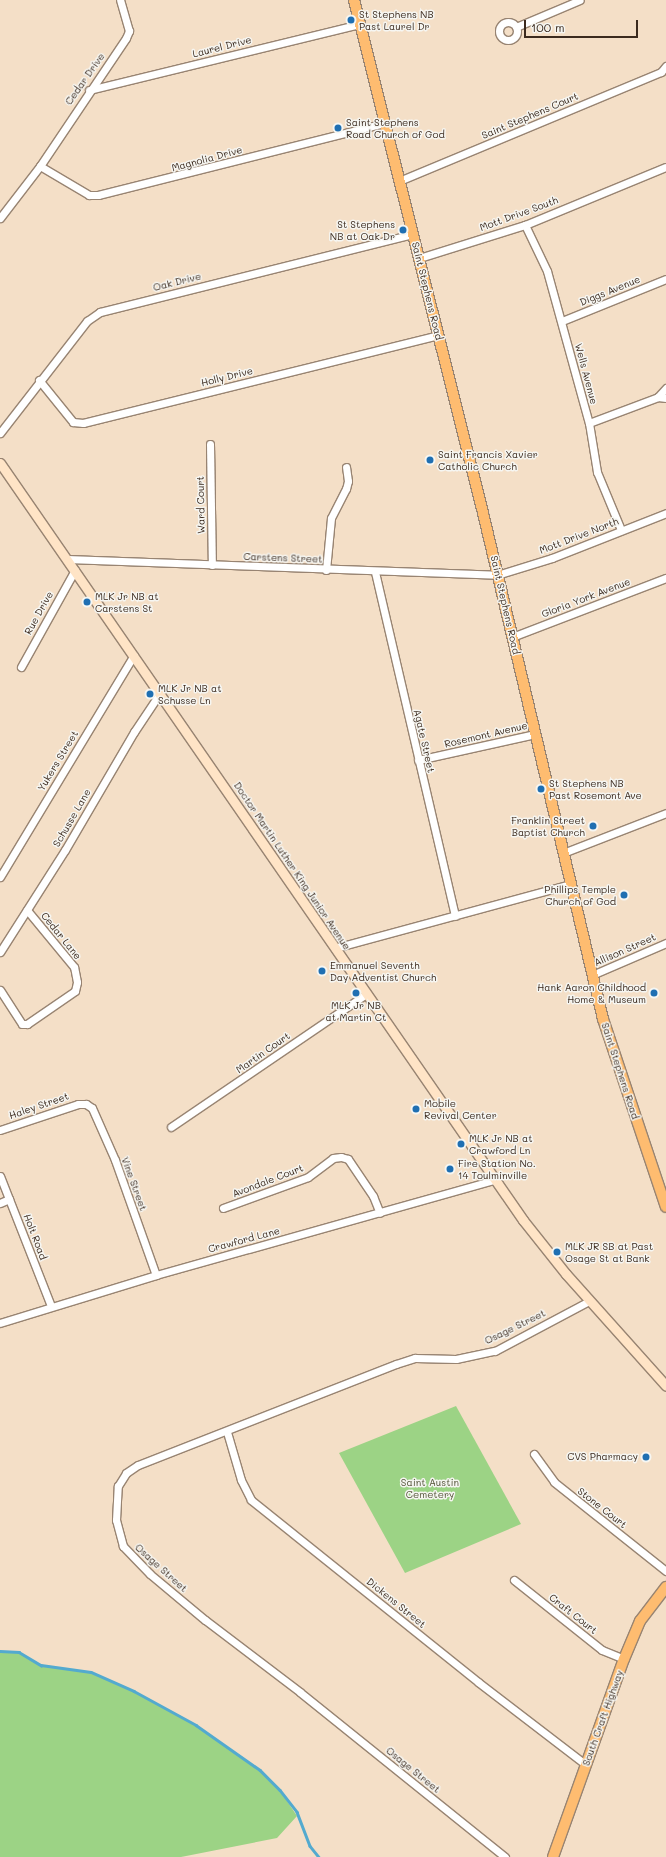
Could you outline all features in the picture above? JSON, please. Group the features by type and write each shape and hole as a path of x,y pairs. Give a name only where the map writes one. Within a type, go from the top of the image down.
{"main road":[{"name":"Saint Stephens Road","path":"354,0 497,574 603,1019 666,1208"},
{"name":"Doctor Martin Luther King Junior Avenue","path":"0,463 160,692 522,1220 589,1301 666,1386"},
{"name":"South Craft Highway","path":"553,1857 624,1659 640,1621 666,1587"}],"street":[{"name":"Cedar Drive","path":"0,218 40,166 129,31 120,0"},
{"path":"516,26 580,0"},
{"name":"Laurel Drive","path":"89,90 360,24"},
{"name":"Saint Stephens Court","path":"399,181 661,72 666,66"},
{"name":"Magnolia Drive","path":"40,166 89,195 98,195 385,123"},
{"name":"Mott Drive South","path":"419,258 525,225 666,167"},
{"name":"Wells Avenue","path":"525,225 547,271 589,423 597,472 621,530"},
{"name":"Oak Drive","path":"0,433 39,380 87,321 100,312 413,234"},
{"name":"Diggs Avenue","path":"562,321 666,279"},
{"name":"Holly Drive","path":"39,380 73,422 83,423 438,335"},
{"path":"589,423 658,397 666,388"},
{"path":"658,397 666,398"},
{"name":"Ward Court","path":"210,444 212,565"},
{"path":"326,570 331,518 346,489 348,480 346,467"},
{"name":"Mott Drive North","path":"497,574 552,558 666,513"},
{"name":"Carstens Street","path":"67,559 375,572 497,574"},
{"name":"Rue Drive","path":"21,667 75,570"},
{"name":"Agate Street","path":"375,572 455,916"},
{"name":"Gloria York Avenue","path":"512,637 666,578"},
{"name":"Yukers Street","path":"0,877 134,655"},
{"name":"Schusse Lane","path":"0,952 160,692"},
{"name":"Rosemont Avenue","path":"418,760 535,734"},
{"path":"563,853 666,813"},
{"path":"335,948 570,884"},
{"name":"Cedar Lane","path":"0,990 22,1024 27,1024 75,991 78,982 74,966 27,910"},
{"name":"Allison Street","path":"592,975 666,943"},
{"name":"Martin Court","path":"171,1127 366,994"},
{"name":"Haley Street","path":"0,1130 78,1104 86,1104"},
{"name":"Vine Street","path":"86,1104 92,1108 115,1160 156,1275"},
{"name":"Avondale Court","path":"223,1208 308,1177 333,1158 341,1157 348,1159 373,1196 380,1213"},
{"name":"Holt Road","path":"0,1176 51,1306"},
{"name":"Crawford Lane","path":"0,1323 51,1306 156,1275 495,1180"},
{"path":"0,1203 9,1199"},
{"name":"Osage Street","path":"505,1857 300,1692 204,1620 150,1574 123,1546 116,1520 118,1486 126,1473 138,1466 415,1358 456,1360 495,1351 589,1301"},
{"name":"Dickens Street","path":"227,1432 241,1480 251,1500 478,1682 586,1765"},
{"name":"Stone Court","path":"534,1454 554,1482 666,1571"},
{"name":"Craft Court","path":"514,1580 602,1650 624,1659"}],"green space":[{"name":"Saint Austin Cemetery","path":"456,1406 521,1524 405,1573 339,1453"},
{"path":"0,1651 19,1652 41,1665 91,1672 134,1691 196,1725 260,1770 283,1795 297,1816 277,1838 181,1857 0,1857"}],"waterway":[{"path":"0,1651 19,1652 41,1665 91,1672 134,1691 196,1725 260,1770 280,1790 297,1812 310,1846 319,1857"}],"place":[{"name":"St Stephens NB Past Laurel Dr","path":"351,20"},
{"name":"Saint Stephens Road Church of God","path":"338,128"},
{"name":"St Stephens NB at Oak Dr","path":"403,230"},
{"name":"Saint Francis Xavier Catholic Church","path":"430,460"},
{"name":"MLK Jr NB at Carstens St","path":"87,602"},
{"name":"MLK Jr NB at Schusse Ln","path":"150,694"},
{"name":"St Stephens NB Past Rosemont Ave","path":"541,789"},
{"name":"Franklin Street Baptist Church","path":"593,826"},
{"name":"Phillips Temple Church of God","path":"624,895"},
{"name":"Emmanuel Seventh Day Adventist Church","path":"322,971"},
{"name":"MLK Jr NB at Martin Ct","path":"356,993"},
{"name":"Hank Aaron Childhood Home & Museum","path":"654,993"},
{"name":"Mobile Revival Center","path":"416,1109"},
{"name":"MLK Jr NB at Crawford Ln","path":"461,1144"},
{"name":"Fire Station No. 14 Toulminville","path":"450,1169"},
{"name":"MLK JR SB at Past Osage St at Bank","path":"557,1252"},
{"name":"CVS Pharmacy","path":"646,1457"}]}
